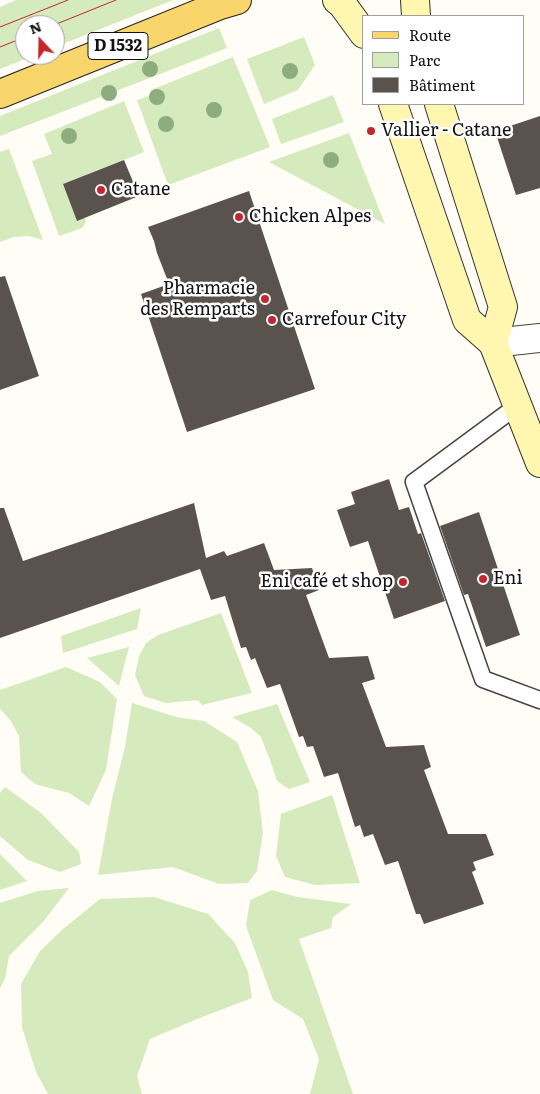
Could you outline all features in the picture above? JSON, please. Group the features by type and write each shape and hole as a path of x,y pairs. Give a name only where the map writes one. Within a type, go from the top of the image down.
{"main road":[{"name":"D 1532","path":"0,94 220,5 237,0"}],"street":[{"path":"337,0 362,31"},
{"path":"415,0 416,15"},
{"path":"393,105 467,320 493,343 540,463"},
{"path":"439,105 503,307 493,343"},
{"path":"493,343 540,338"}],"lane":[{"path":"517,406 414,482 483,678 540,700"}],"green space":[{"path":"16,0 173,0 65,43 65,15 15,15 15,63 0,69 0,7"},
{"path":"219,28 227,48 0,136 0,116"},
{"path":"304,37 315,65 298,90 264,104 247,59"},
{"path":"233,57 270,147 168,185 137,100 152,95 151,90"},
{"path":"333,95 344,122 281,144 272,119"},
{"path":"124,101 144,152 63,184 77,220 85,217 86,222 82,228 59,236 32,161 52,154 44,134"},
{"path":"349,133 385,224 269,162"},
{"path":"9,149 43,240 29,236 14,237 0,242 0,152"},
{"path":"141,608 137,629 63,653 61,636"},
{"path":"221,613 252,693 202,705 198,700 166,703 144,696 135,675 139,656 146,643 158,635"},
{"path":"129,647 119,686 87,658"},
{"path":"66,667 100,682 117,699 106,770 89,806 69,793 35,784 21,772 19,736 11,721 0,709 0,690"},
{"path":"132,703 176,717 204,721 237,742 258,791 263,833 257,871 248,883 219,884 173,867 98,875 112,799 125,747"},
{"path":"277,704 310,782 289,789 277,781 261,737 251,728 232,717"},
{"path":"5,787 41,813 79,852 81,864 60,872 28,860 0,836 0,793"},
{"path":"332,795 360,883 315,885 285,877 276,856 281,814"},
{"path":"0,854 27,881 0,890"},
{"path":"69,888 43,922 9,956 5,979 0,988 0,903 38,891"},
{"path":"272,890 297,897 351,904 333,917 331,928 299,939 353,1094 310,1094 319,1059 303,1019 273,1000 246,926 250,900"},
{"path":"154,897 208,914 235,943 248,972 252,998 150,1039 137,1076 142,1094 48,1094 36,1072 22,1027 21,984 40,951 63,929 100,899"}],"building":[{"path":"540,116 540,188 516,195 495,131"},
{"name":"Catane","path":"124,160 139,196 77,221 63,184"},
{"path":"249,191 315,389 187,432 141,294 169,284 148,227"},
{"path":"5,276 39,376 0,390 0,277"},
{"path":"389,479 399,510 409,507 418,534 421,533 445,601 394,619 368,541 350,547 337,510 355,504 351,492"},
{"path":"194,503 206,558 224,551 227,556 264,543 274,570 312,568 319,590 306,595 329,658 368,656 375,679 362,683 386,747 424,745 431,767 424,770 448,834 486,834 494,855 473,862 476,870 472,872 484,904 424,924 420,914 416,914 398,861 385,865 373,834 364,837 360,825 355,827 338,773 324,777 313,746 307,747 303,736 299,737 280,684 267,688 255,658 251,660 246,647 241,648 225,596 211,600 200,569 0,638 0,508 4,508 23,561"},
{"path":"479,512 520,635 486,647 468,594 464,595 440,526"}],"tram line":[{"path":"0,27 68,0"},
{"path":"65,21 116,0"},
{"path":"0,47 15,41"}],"place":[{"name":"Vallier - Catane","path":"371,131"},
{"name":"Catane","path":"101,190"},
{"name":"Chicken Alpes","path":"239,217"},
{"name":"Pharmacie des Remparts","path":"265,299"},
{"name":"Carrefour City","path":"272,320"},
{"name":"Eni","path":"483,579"},
{"name":"Eni café et shop","path":"403,582"}]}
